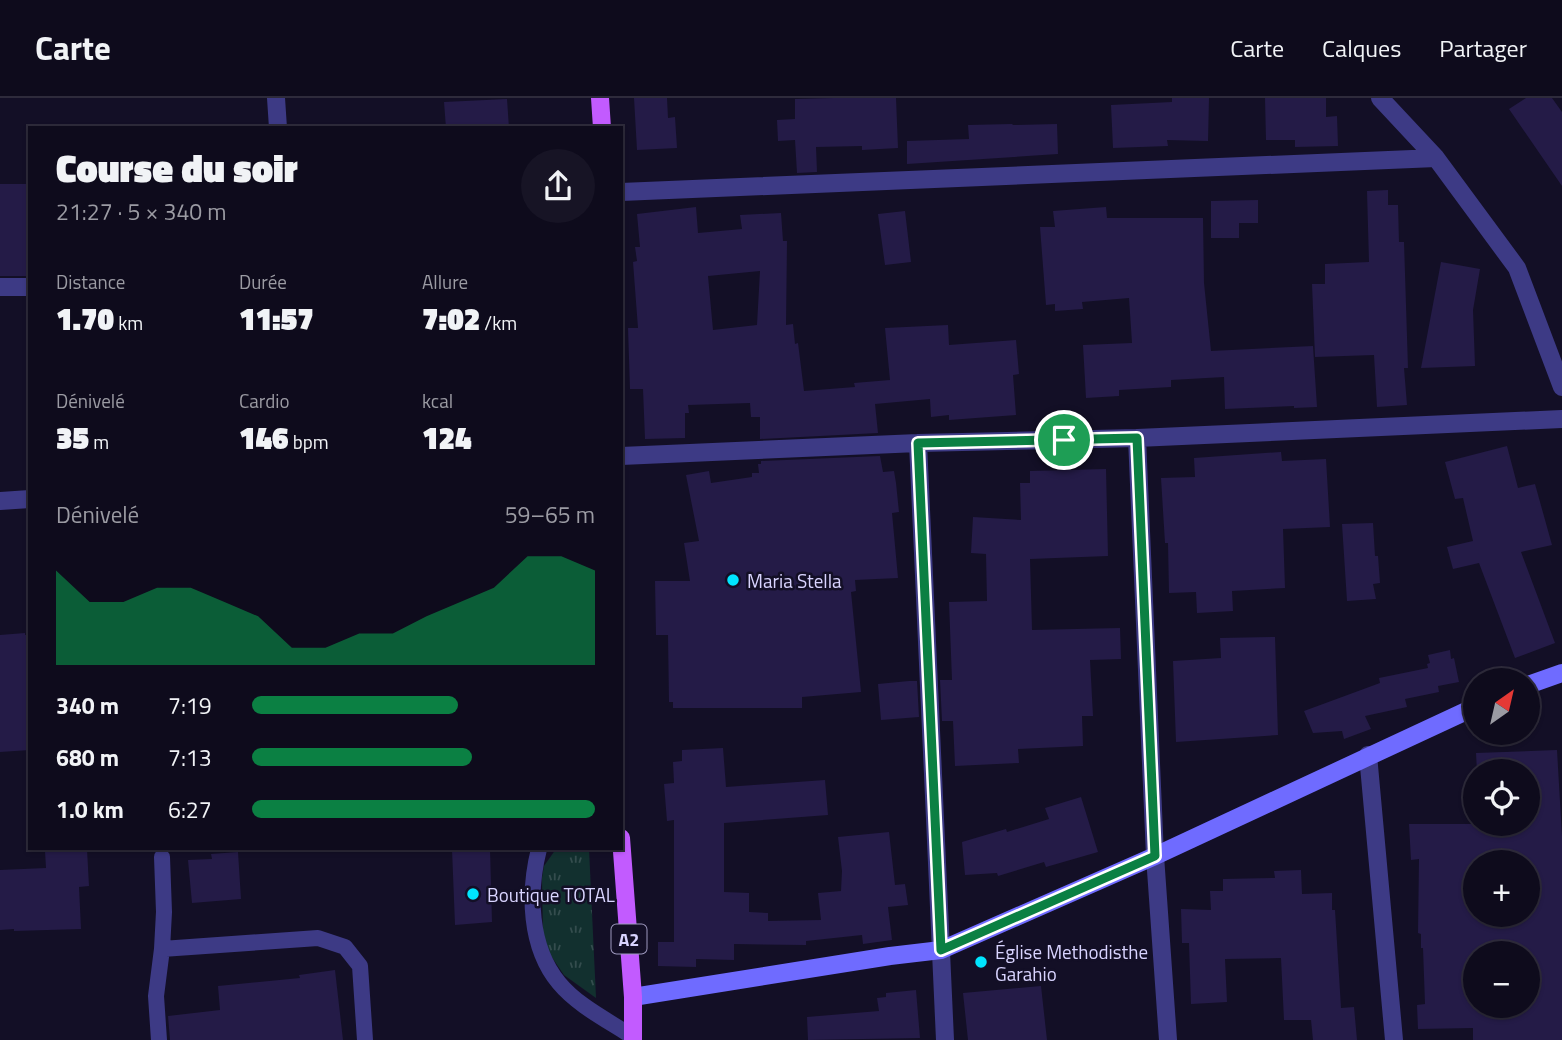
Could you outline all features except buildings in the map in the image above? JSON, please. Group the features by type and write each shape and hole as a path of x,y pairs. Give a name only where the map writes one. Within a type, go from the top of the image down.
{"main road":[{"path":"600,98 602,126"},
{"name":"A2","path":"622,850 633,998 633,1039"}],"street":[{"path":"276,98 278,126"},
{"path":"1380,98 1437,158 1517,268 1562,387"},
{"path":"623,192 1437,158"},
{"path":"0,287 28,286"},
{"path":"623,456 918,443 1137,438 1562,419"},
{"path":"1137,438 1155,856 1168,1040"},
{"path":"918,443 945,1040"},
{"path":"0,501 28,499"},
{"path":"1540,681 1562,673"},
{"path":"633,998 941,950 1155,856 1463,712"},
{"path":"1368,755 1394,1040"}],"lane":[{"path":"539,850 533,870 533,905 537,944 548,969 574,998 633,1039"},
{"path":"159,1040 156,996 162,949 162,857"},
{"path":"162,949 318,938 345,947 360,966 365,1040"}],"green space":[{"path":"555,850 589,850 596,998 564,975 547,950 543,935 544,866"}],"place":[{"name":"Maria Stella","path":"733,580"},
{"name":"Boutique TOTAL","path":"473,894"},
{"name":"Église Methodisthe Garahio","path":"981,962"}],"route":[{"path":"1137,438 1155,856 941,950 918,443 1064,440 1137,438"}]}
